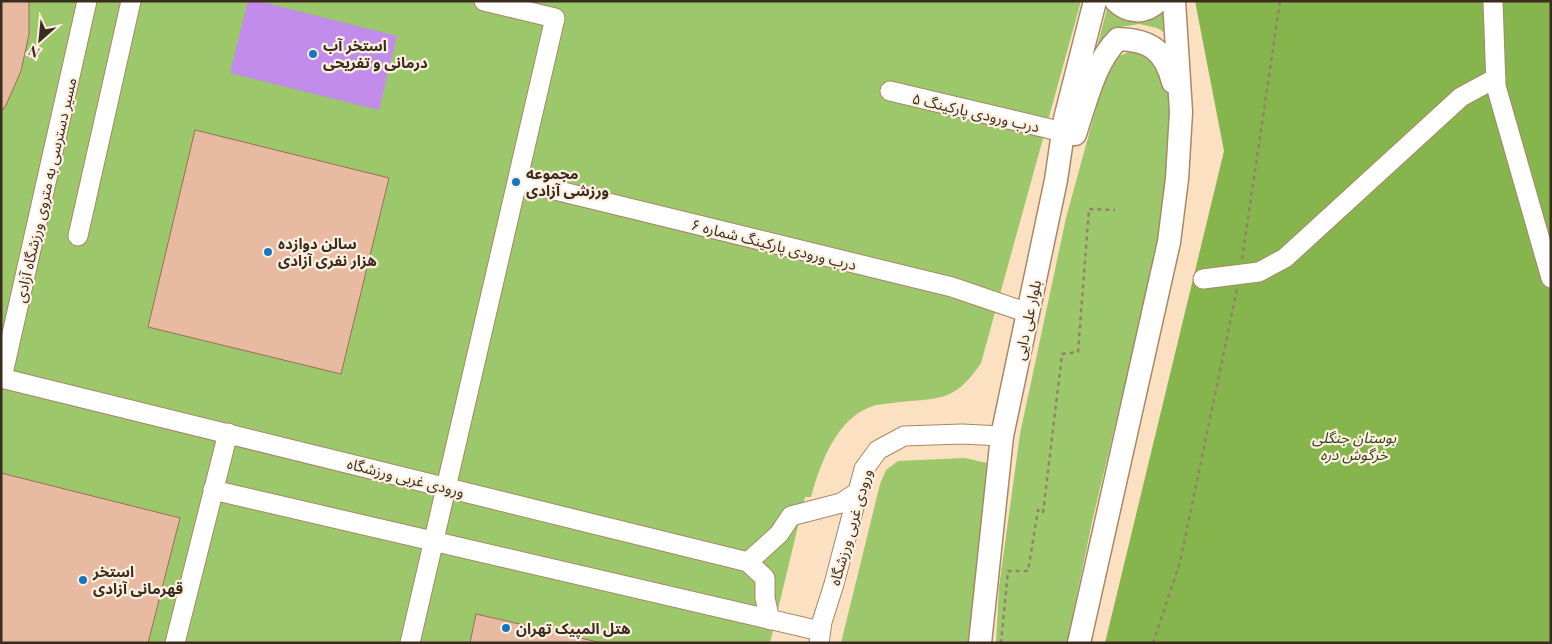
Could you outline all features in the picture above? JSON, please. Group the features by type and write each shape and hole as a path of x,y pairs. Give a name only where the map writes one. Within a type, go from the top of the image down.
{"main road":[{"name":"بلوار علی دایی","path":"980,643 1002,436 1056,180 1063,132 1095,1"},
{"path":"1116,1 1123,7 1133,11 1152,7 1158,1"},
{"path":"1079,643 1170,242 1177,179 1181,112 1174,1"},
{"path":"1056,180 1102,61 1108,49 1118,39 1132,40 1151,46 1163,56 1171,74 1181,112"}],"lane":[{"name":"مسیر دسترسی به متروی ورزشگاه آزادی","path":"2,378 87,1"},
{"path":"78,236 131,1"},
{"path":"410,643 555,18 484,1"},
{"path":"1493,1 1496,86 1551,278"},
{"path":"1203,279 1259,272 1286,258 1461,97 1496,78"},
{"name":"درب ورودی پارکینگ ۵","path":"890,91 1063,132"},
{"name":"درب ورودی پارکینگ شماره ۶","path":"518,181 952,287 1028,313"},
{"name":"ورودی غربی ورزشگاه","path":"2,378 748,562"},
{"path":"175,643 228,433"},
{"name":"ورودی غربی ورزشگاه","path":"820,637 864,469 878,450 904,436 962,434 1002,436"},
{"path":"214,490 770,620 820,637"},
{"path":"770,620 765,578 748,562 779,534 791,516 841,503 858,492"}],"path":[{"path":"1153,643 1180,562 1240,274 1280,1"},
{"path":"1001,643 1008,571 1028,570 1038,510 1043,512 1062,354 1078,352 1089,209 1115,210"}],"green space":[{"name":"مجموعه ورزشی آزادی","path":"1,1 1081,1 981,363 971,377 952,393 933,399 873,406 849,420 840,431 819,470 811,497 805,497 770,643 1,643"},
{"path":"1109,1 1163,5 1175,39 1157,28 1139,24 1120,27 1107,36 1094,59"},
{"name":"بوستان جنگلی خرگوش دره","path":"1195,1 1551,1 1551,643 1105,643 1224,151"},
{"path":"1133,50 1149,56 1165,77 1173,106 1168,189 1150,290 1092,522 1067,643 996,643 999,587 1020,434 1066,218 1106,72 1117,57"},
{"path":"965,458 987,463 969,643 841,643 880,484 886,470 898,461"}],"shaded area":[{"name":"استخر آب درمانی و تفریحی","path":"248,1 258,1 397,36 379,110 230,73"}],"building":[{"path":"1,1 29,1 29,34 21,71 1,112"},
{"name":"سالن دوازده هزار نفری آزادی","path":"195,130 389,178 341,374 148,327"},
{"name":"استخر قهرمانی آزادی","path":"1,473 180,518 148,643 1,643"},
{"name":"هتل المپیک تهران","path":"476,614 602,643 470,643"}],"place":[{"name":"استخر آب درمانی و تفریحی","path":"313,54"},
{"name":"مجموعه ورزشی آزادی","path":"516,182"},
{"name":"سالن دوازده هزار نفری آزادی","path":"268,252"},
{"name":"استخر قهرمانی آزادی","path":"83,580"},
{"name":"هتل المپیک تهران","path":"506,628"}]}
